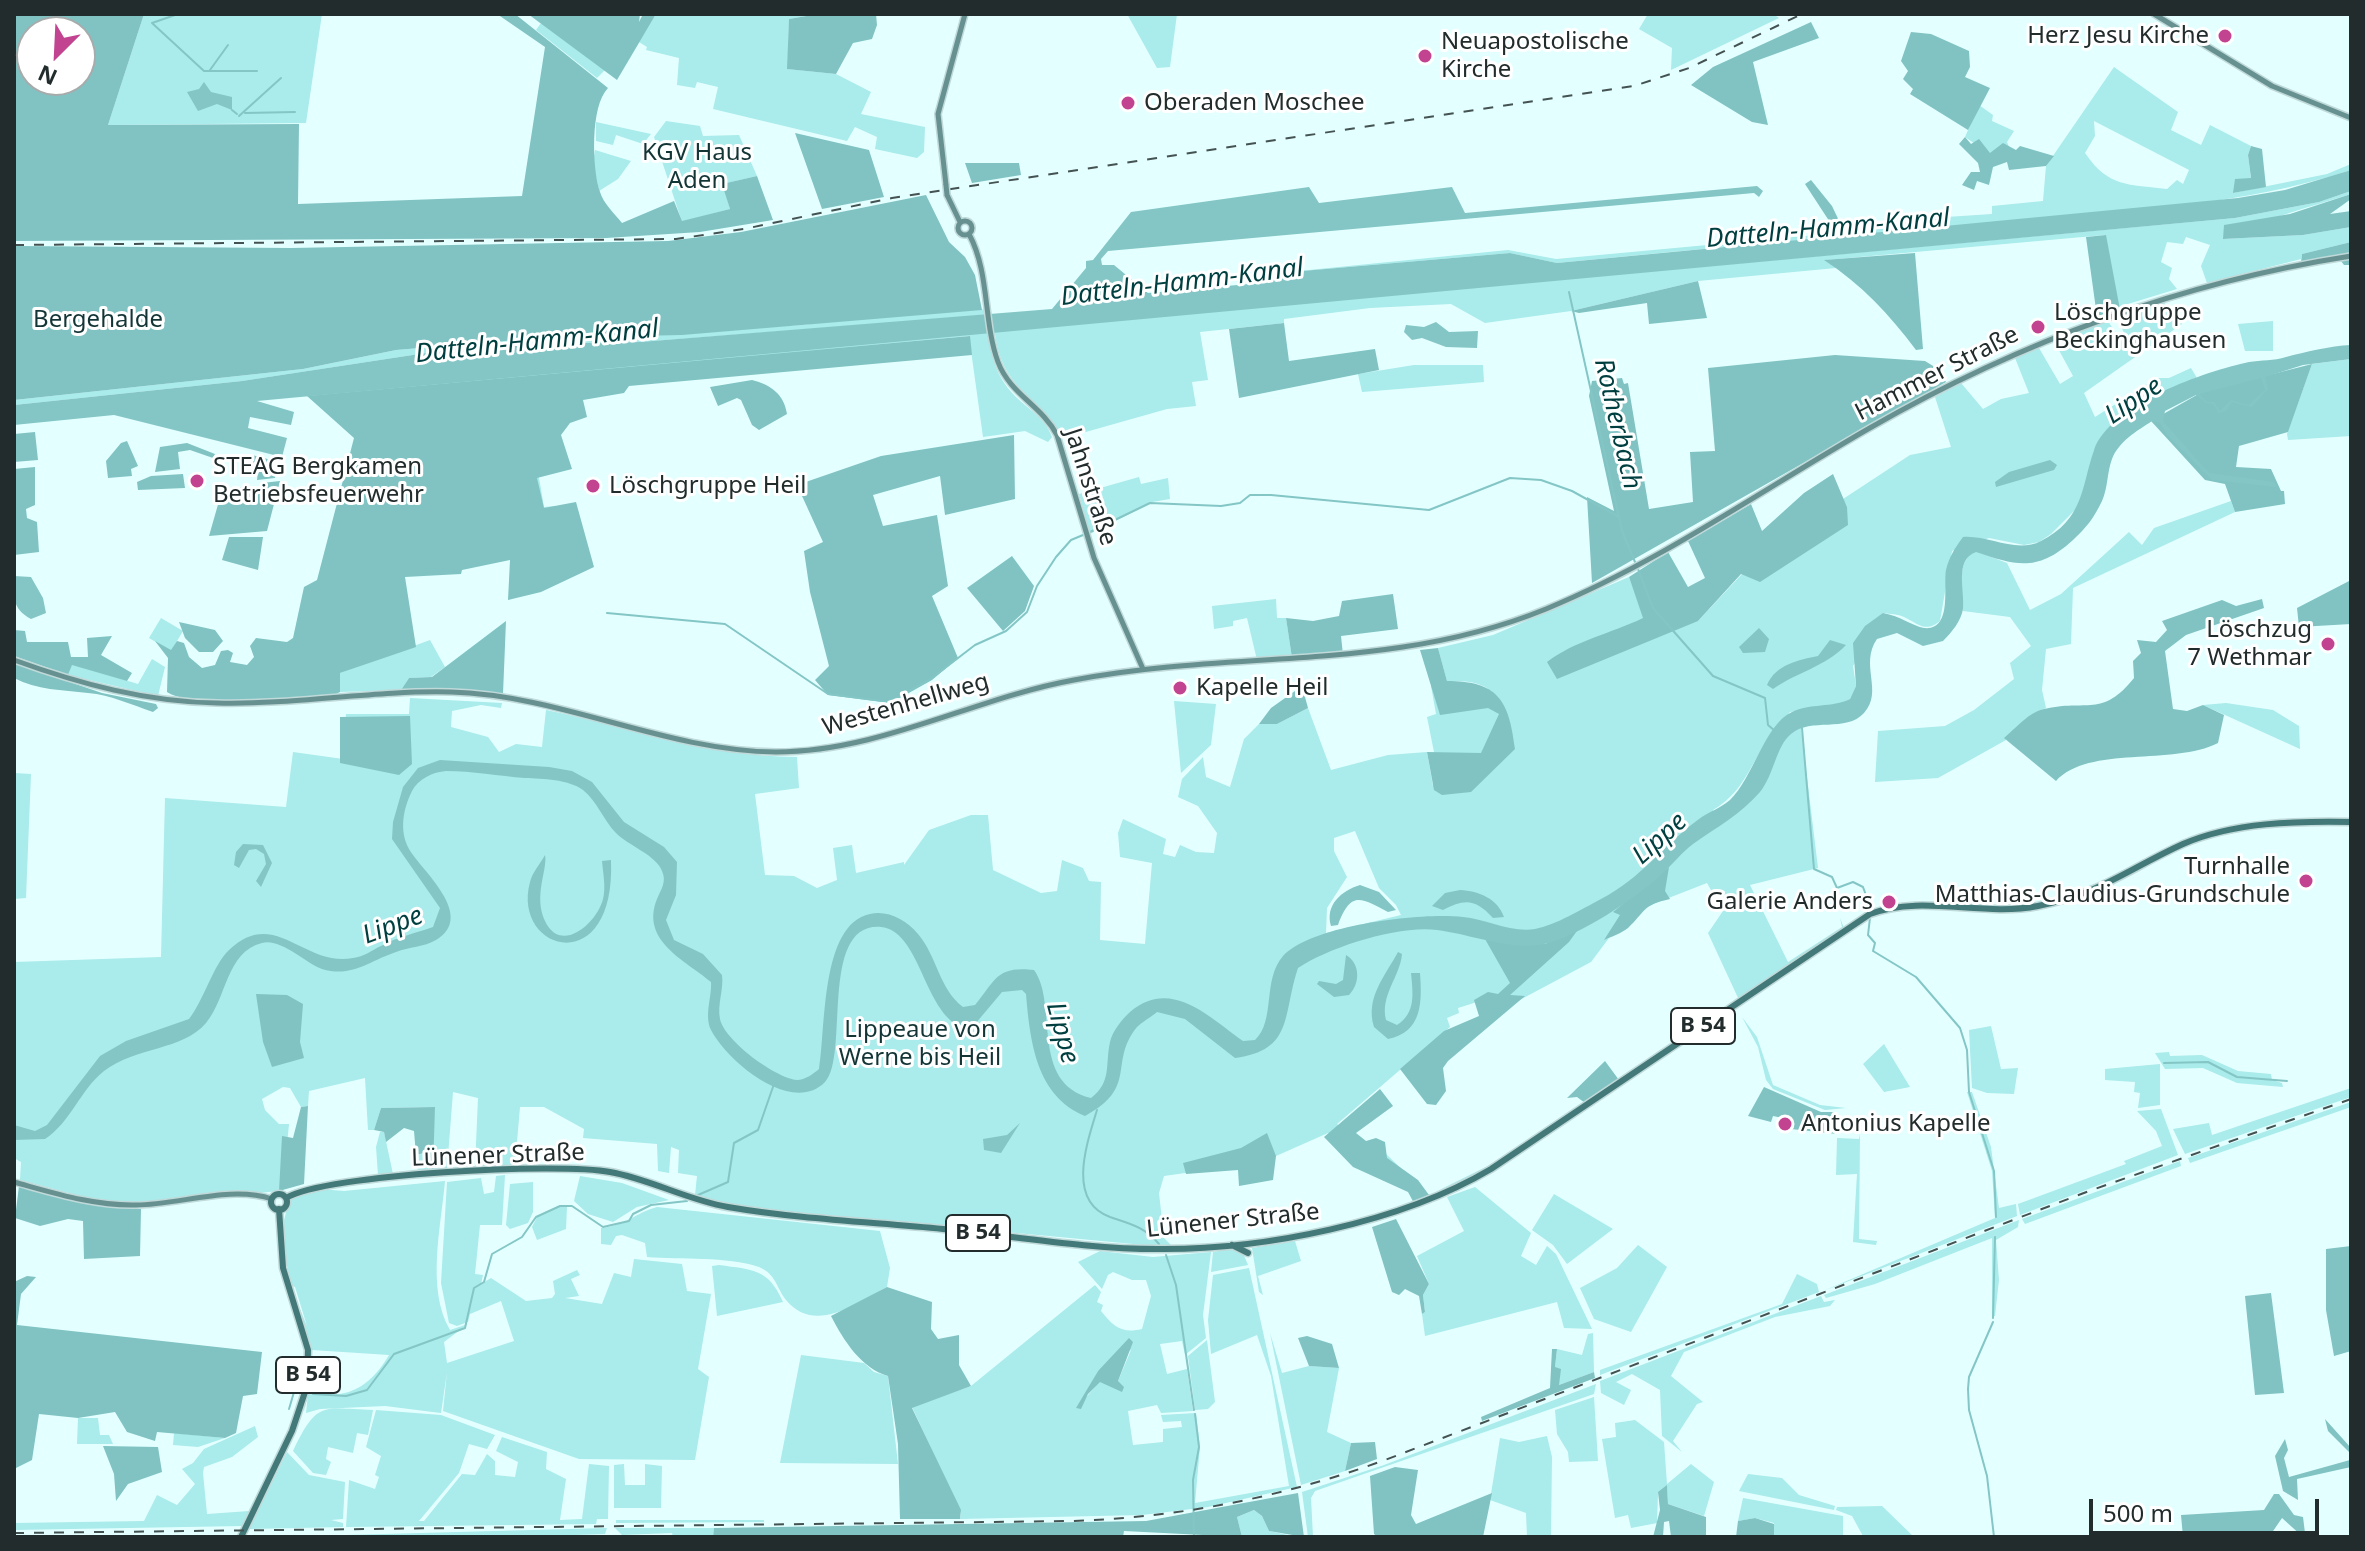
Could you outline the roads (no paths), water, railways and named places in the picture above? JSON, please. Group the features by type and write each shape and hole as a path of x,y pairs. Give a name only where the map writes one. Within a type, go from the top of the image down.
{"main road":[{"path":"960,222 971,224 969,234 959,232 960,222 947,195 938,114 965,14"},
{"path":"2156,15 2272,86 2351,118"},
{"name":"Jahnstraße","path":"969,234 977,253 992,335 1006,379 1046,418 1060,441 1094,558 1143,669"},
{"name":"Hammer Straße","path":"1612,578 1870,427 2028,346 2166,296 2351,256"},
{"name":"Westenhellweg","path":"14,660 93,686 194,702 242,703 411,692 503,697 709,745 777,752 860,742 1023,691 1143,669 1324,658 1425,645 1512,622 1612,578"},
{"name":"Lünener Straße","path":"286,1198 310,1187 402,1177 579,1168 623,1174 707,1203 762,1212 1145,1249 1228,1244 1362,1223 1474,1179 1866,917 1902,906 1986,911 2042,905 2095,891 2183,844 2216,833 2285,823 2351,822"},
{"path":"14,1182 74,1198 122,1205 251,1194 272,1199 279,1194 286,1198 285,1206 279,1209 273,1207 272,1199"},
{"name":"B 54","path":"241,1537 292,1431 307,1386 308,1350 283,1268 279,1209"},
{"path":"1228,1244 1248,1253"}],"waterway":[{"path":"178,14 152,23 204,71 257,71"},
{"path":"210,70 228,45"},
{"path":"239,116 281,78"},
{"path":"232,110 237,114"},
{"path":"245,113 295,112"},
{"name":"Rotherbach","path":"1569,292 1622,531 1635,562"},
{"path":"1090,532 1150,503 1221,506 1240,503 1250,495 1429,510 1510,478 1541,480 1572,491 1619,517"},
{"path":"607,613 725,624 828,694 890,702 932,678 975,645 1006,631 1027,612 1037,586 1056,557 1071,540 1083,535"},
{"name":"Rotherbach","path":"1638,569 1653,608 1713,676 1765,698 1768,725 1775,731"},
{"path":"1802,728 1814,869 1832,877 1837,888 1853,882 1863,887 1871,909 1868,935 1875,943 1873,951 1916,977 1960,1028 1967,1050 1969,1092 1994,1171 1996,1217"},
{"path":"2164,1063 2208,1062 2237,1077 2287,1081"},
{"path":"698,1195 728,1182 734,1143 758,1130 774,1084"},
{"path":"1097,1110 1083,1170 1088,1198 1096,1209 1143,1230 1159,1244"},
{"path":"313,1394 346,1396 367,1390 394,1354 465,1328 474,1288 484,1282 492,1254 522,1237 536,1217 560,1206 572,1206 603,1227 629,1221 633,1214 651,1205 687,1201"},
{"path":"1993,1318 1995,1237"},
{"path":"1166,1255 1176,1285 1194,1410"},
{"path":"1993,1322 1969,1377 1968,1389 1969,1410 1987,1476 1994,1537"},
{"path":"289,1409 294,1392 299,1391"},
{"path":"1194,1537 1193,1480 1199,1447 1195,1414"}],"railway":[{"path":"14,245 676,239 744,229 892,198 1634,86 1689,68 1802,14"},
{"path":"14,1533 1074,1521 1154,1515 1232,1503 1309,1485 1385,1460 2089,1191 2351,1099"}],"place":[{"name":"Herz Jesu Kirche","path":"2225,36"},
{"name":"Neuapostolische Kirche","path":"1425,56"},
{"name":"Oberaden Moschee","path":"1128,103"},
{"name":"Löschgruppe Beckinghausen","path":"2038,327"},
{"name":"STEAG Bergkamen Betriebsfeuerwehr","path":"197,481"},
{"name":"Löschgruppe Heil","path":"593,486"},
{"name":"Löschzug 7 Wethmar","path":"2328,644"},
{"name":"Kapelle Heil","path":"1180,688"},
{"name":"Turnhalle Matthias-Claudius-Grundschule","path":"2306,881"},
{"name":"Galerie Anders","path":"1889,902"},
{"name":"Antonius Kapelle","path":"1785,1124"}],"park label":[{"name":"KGV Haus Aden","path":"697,167"},
{"name":"Bergehalde","path":"98,320"},
{"name":"Lippeaue von Werne bis Heil","path":"920,1044"}],"water label":[{"name":"Datteln-Hamm-Kanal","path":"1828,229"},
{"name":"Datteln-Hamm-Kanal","path":"1182,283"},
{"name":"Datteln-Hamm-Kanal","path":"537,342"},
{"name":"Lippe","path":"2134,401"},
{"name":"Lippe","path":"1660,839"},
{"name":"Lippe","path":"393,926"},
{"name":"Lippe","path":"1062,1033"}]}
